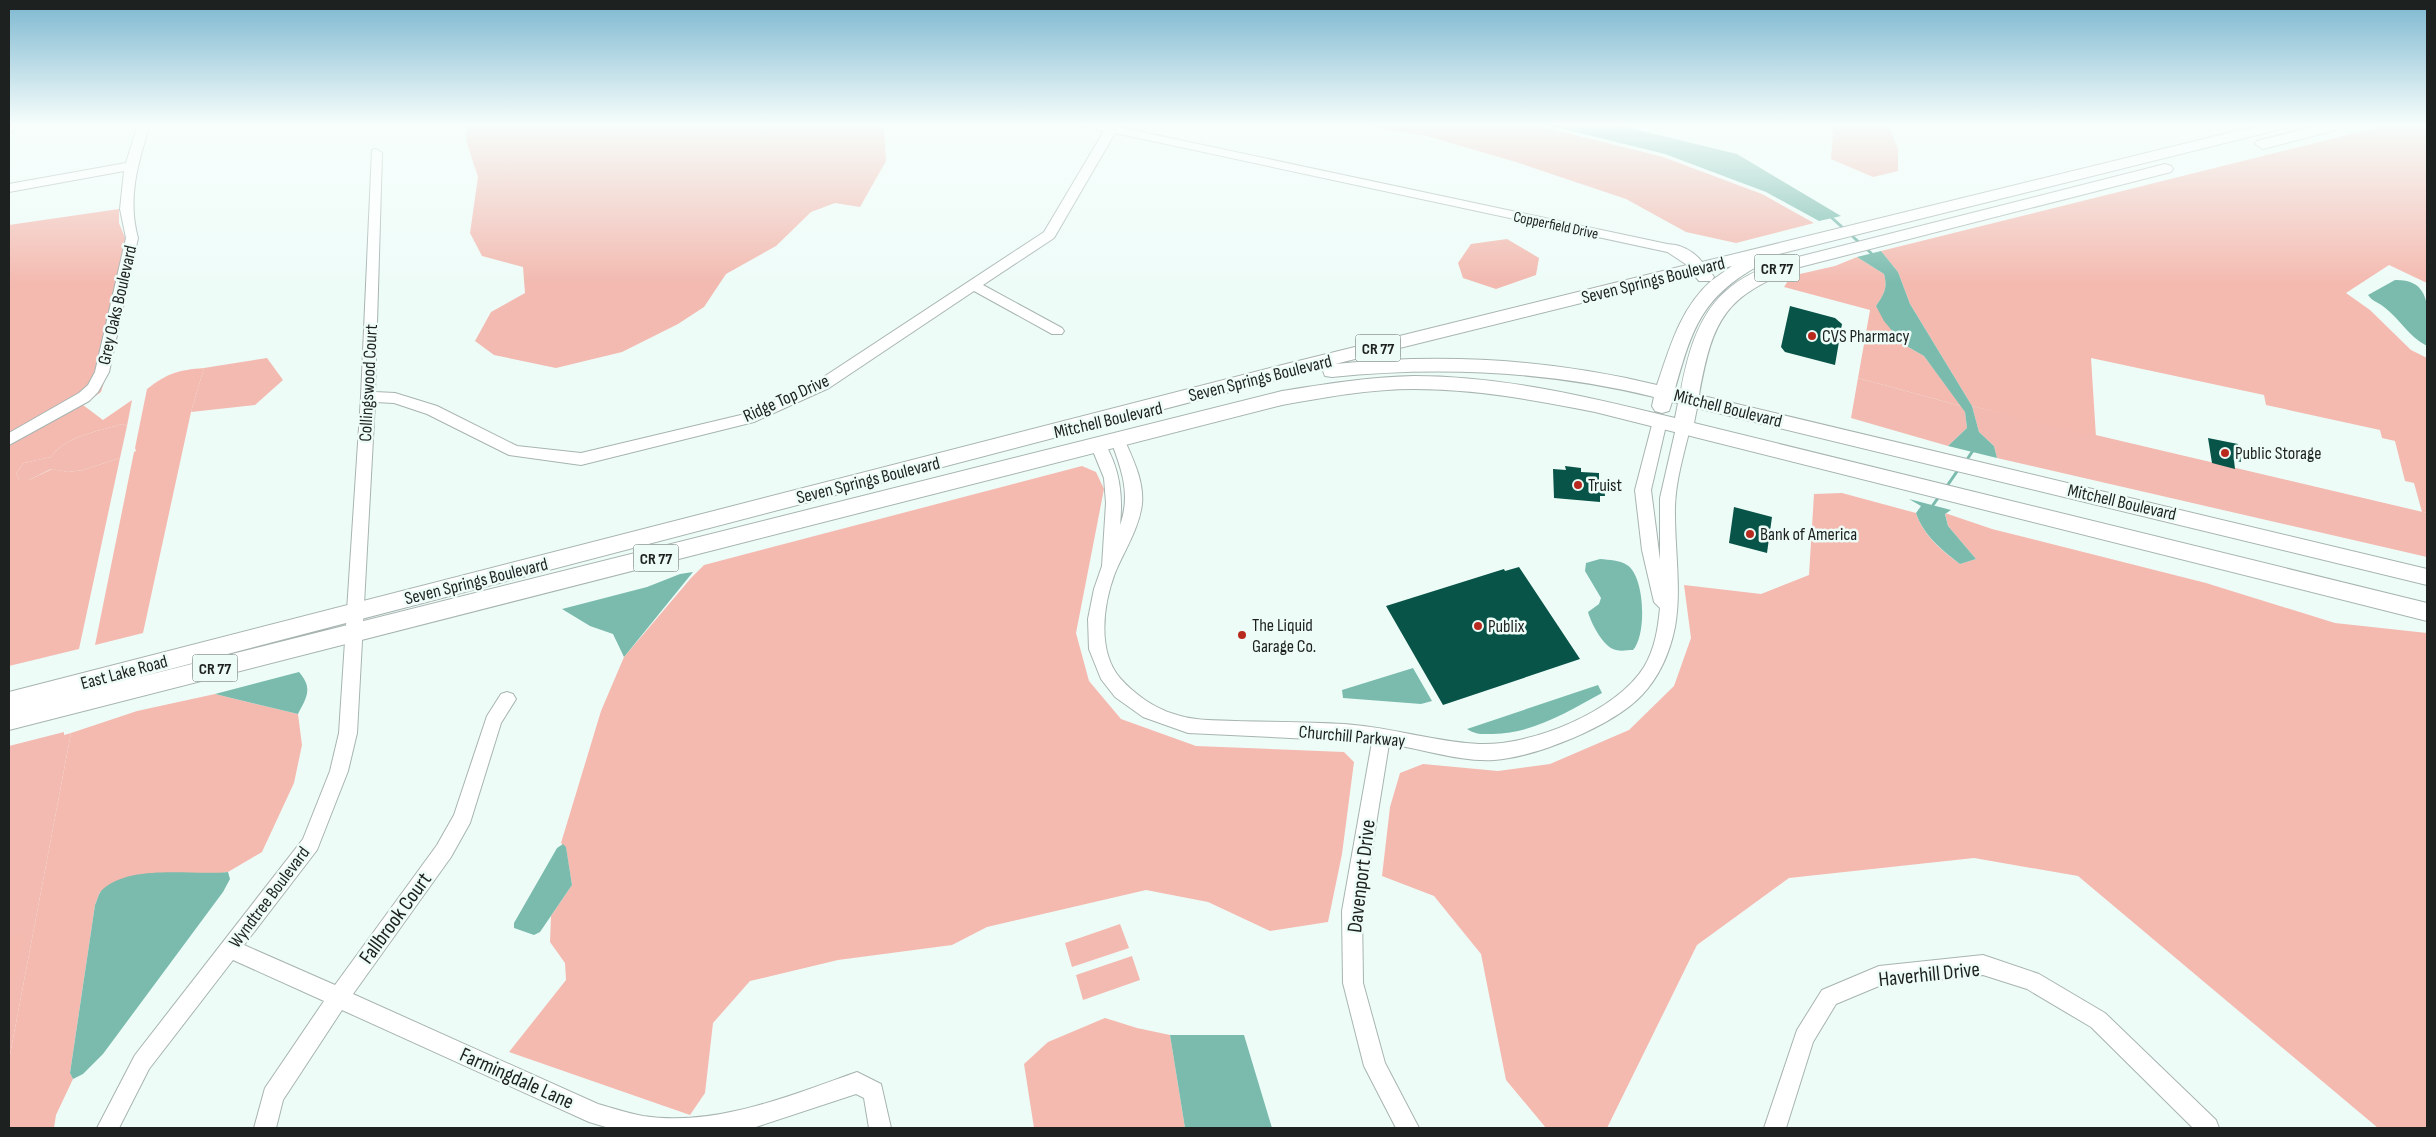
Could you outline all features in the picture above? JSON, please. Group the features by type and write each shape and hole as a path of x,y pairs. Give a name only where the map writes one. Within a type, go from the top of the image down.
{"main road":[{"name":"Seven Springs Boulevard","path":"355,612 1282,372 2072,177"},
{"name":"Seven Springs Boulevard","path":"1689,398 1694,362 1708,321 1723,302 1744,284 1766,273 1829,254 2132,177"},
{"path":"1672,249 1713,258 1735,259"},
{"path":"1672,249 1687,256 1700,268 1705,276 1706,284 1703,298"},
{"path":"1660,421 1664,392 1680,338 1692,312 1703,298 1729,276 1779,250"},
{"name":"Mitchell Boulevard","path":"1022,440 1258,384 1334,370 1387,365 1454,363 1522,367 1606,379 1664,392 2427,576"},
{"name":"Seven Springs Boulevard","path":"354,634 1282,398 1377,384 1431,382 1526,392 1595,404 1660,421"},
{"name":"Churchill Parkway","path":"1683,428 1689,398"},
{"name":"Mitchell Boulevard","path":"1660,421 2427,612"},
{"path":"2281,540 2288,577"},
{"name":"East Lake Road","path":"9,720 78,693 355,612"},
{"name":"East Lake Road","path":"9,702 78,693 354,634"}],"street":[{"path":"9,188 69,177"},
{"name":"Grey Oaks Boulevard","path":"9,440 84,398 93,388 102,372 132,238 126,221 125,201 128,177"},
{"name":"Collingswood Court","path":"355,612 368,397 375,177"},
{"name":"Ridge Top Drive","path":"368,397 395,398 432,410 514,451 581,459 749,418 824,384 1048,235 1082,177"},
{"name":"Copperfield Drive","path":"1344,177 1672,249"},
{"path":"973,285 1057,331"},
{"path":"1660,421 1643,490 1650,550 1667,624"},
{"name":"Churchill Parkway","path":"1108,443 1114,498 1109,542 1110,565 1096,628 1098,650 1105,672 1120,691 1138,706 1182,724 1382,735 1476,752 1509,751 1541,742 1609,709 1636,690 1654,666 1667,624 1669,551 1666,506 1683,428"},
{"name":"Wyndtree Boulevard","path":"108,1128 142,1062 231,949 310,844 339,772 348,733 355,612"},
{"name":"Fallbrook Court","path":"265,1128 273,1096 338,998 449,842 463,817 493,721 507,699"},
{"name":"Davenport Drive","path":"1382,735 1352,911 1353,983 1375,1066 1408,1128"},
{"name":"Farmingdale Lane","path":"231,949 597,1114 646,1127 707,1128 763,1114 857,1084 873,1092"},
{"name":"Haverhill Drive","path":"1776,1128 1804,1037 1829,998 1879,976 1983,965 2032,981 2098,1020 2208,1128"},
{"path":"873,1092 880,1128"}],"shaded area":[{"path":"478,177 877,177 860,207 835,203 811,212 776,246 726,274 704,307 678,324 622,352 556,368 494,355 475,341 491,312 525,293 523,267 482,256 470,233"},
{"path":"1561,177 1717,177 1762,194 1814,223 1736,243 1686,232 1626,199"},
{"path":"1726,177 1776,177 1841,216 1819,221 1766,192"},
{"path":"2179,177 2427,177 2427,283 2389,265 2346,293 2370,310 2411,350 2427,358 2427,513 2422,512 2414,483 2405,481 2395,441 2382,438 2380,430 2266,405 2264,395 2091,358 2096,437 1972,406 1910,304 1898,272 1881,251"},
{"path":"119,209 119,223 126,240 94,373 86,388 78,396 9,436 9,225"},
{"path":"1507,239 1539,258 1536,275 1496,289 1463,278 1458,263 1471,244"},
{"path":"1881,251 1898,272 1910,304 1972,406 1979,432 1994,446 1997,458 1948,446 1967,428 1965,412 1924,356 1903,344 1884,321 1876,306 1885,291 1884,274 1857,257"},
{"path":"1857,257 1884,274 1886,283 1884,291 1876,306 1903,344 1924,356 1961,406 1858,378 1870,310 1784,287 1791,276 1835,266"},
{"path":"2395,280 2408,281 2417,286 2423,293 2428,313 2427,346 2420,342 2382,305 2368,295"},
{"path":"267,358 283,380 255,405 191,412 204,368"},
{"path":"204,368 191,412 143,633 95,645 134,452 136,451 135,448 147,389 174,373"},
{"path":"1858,378 1961,406 1965,412 1967,428 1948,446 1851,418"},
{"path":"105,379 101,392 83,405 103,420 132,400 127,426 122,424 83,435 65,444 51,457 24,463 16,473 19,480 29,480 52,469 68,472 83,470 120,458 79,649 9,666 9,445 88,399"},
{"path":"1972,406 2427,513 2427,557 1997,458 1994,446 1979,432"},
{"path":"122,424 127,426 120,458 83,470 68,472 51,469 29,480 19,480 16,473 24,463 51,457 65,444 74,439"},
{"path":"1082,466 1096,472 1104,489 1076,633 1089,681 1121,719 1196,746 1344,752 1354,762 1342,854 1328,922 1270,931 1208,902 1146,890 987,927 952,945 838,960 750,981 713,1023 705,1093 690,1115 509,1052 566,980 565,963 550,942 551,916 572,885 566,848 561,843 601,711 624,657 691,578 704,565"},
{"path":"1842,493 1916,513 1923,529 1934,542 1960,564 1976,559 1948,526 1945,513 1992,529 2206,583 2335,623 2427,633 2427,1128 2378,1128 2078,876 1974,858 1789,878 1697,945 1607,1128 1546,1128 1506,1080 1481,954 1434,896 1382,876 1390,807 1400,773 1423,764 1498,771 1550,764 1629,730 1674,686 1691,638 1684,585 1761,594 1809,575 1814,494"},
{"path":"1909,499 1951,510 1945,514 1948,526 1976,559 1960,564 1940,547 1928,535 1919,521 1916,513 1921,506"},
{"path":"1600,559 1624,563 1633,571 1637,581 1642,606 1642,619 1638,642 1633,650 1613,649 1605,643 1597,633 1589,617 1588,612 1599,604 1601,598 1585,571 1586,563"},
{"path":"693,572 624,657 613,634 590,626 562,609 647,587 680,574"},
{"path":"1413,668 1432,701 1421,704 1343,698 1342,690"},
{"path":"299,672 306,683 307,693 298,714 215,694"},
{"path":"1598,685 1602,693 1536,726 1508,733 1493,734 1477,733 1467,729"},
{"path":"215,694 298,714 302,745 294,783 262,852 228,872 100,892 95,905 70,1073 73,1079 56,1115 54,1128 9,1128 9,1060 71,733 137,711"},
{"path":"64,732 64,735 71,733 9,1060 9,746"},
{"path":"563,844 566,847 572,885 540,932 534,935 514,928 514,923 557,848"},
{"path":"162,872 228,872 230,879 223,892 103,1054 83,1074 73,1079 70,1073 95,905 101,891 113,882 144,874"},
{"path":"1120,924 1129,948 1072,967 1065,943"},
{"path":"25,934 9,1015 9,936"},
{"path":"1132,956 1140,980 1083,1000 1076,975"},
{"path":"1105,1018 1137,1028 1170,1035 1185,1128 1034,1128 1024,1064 1048,1042"},
{"path":"1170,1035 1244,1035 1272,1128 1185,1128"}],"building":[{"name":"CVS Pharmacy","path":"1790,306 1835,318 1842,324 1835,365 1785,352 1781,347"},
{"name":"Public Storage","path":"2208,438 2238,444 2241,462 2234,460 2235,469 2212,463"},
{"name":"Truist","path":"1565,466 1581,468 1581,472 1599,473 1599,484 1604,485 1605,496 1600,496 1600,502 1554,498 1553,469 1566,470"},
{"name":"Bank of America","path":"1734,507 1772,517 1767,553 1729,543"},
{"name":"Publix","path":"1519,567 1580,659 1443,705 1386,606 1504,569 1505,571"}],"waterway":[{"path":"1832,218 1871,253"},
{"path":"1968,458 1972,452"},
{"path":"1947,486 1958,470"},
{"path":"1933,505 1938,498"}],"place":[{"name":"CVS Pharmacy","path":"1812,336"},
{"name":"Public Storage","path":"2225,453"},
{"name":"Truist","path":"1578,485"},
{"name":"Bank of America","path":"1750,534"},
{"name":"Publix","path":"1478,626"},
{"name":"The Liquid Garage Co.","path":"1242,635"}]}
